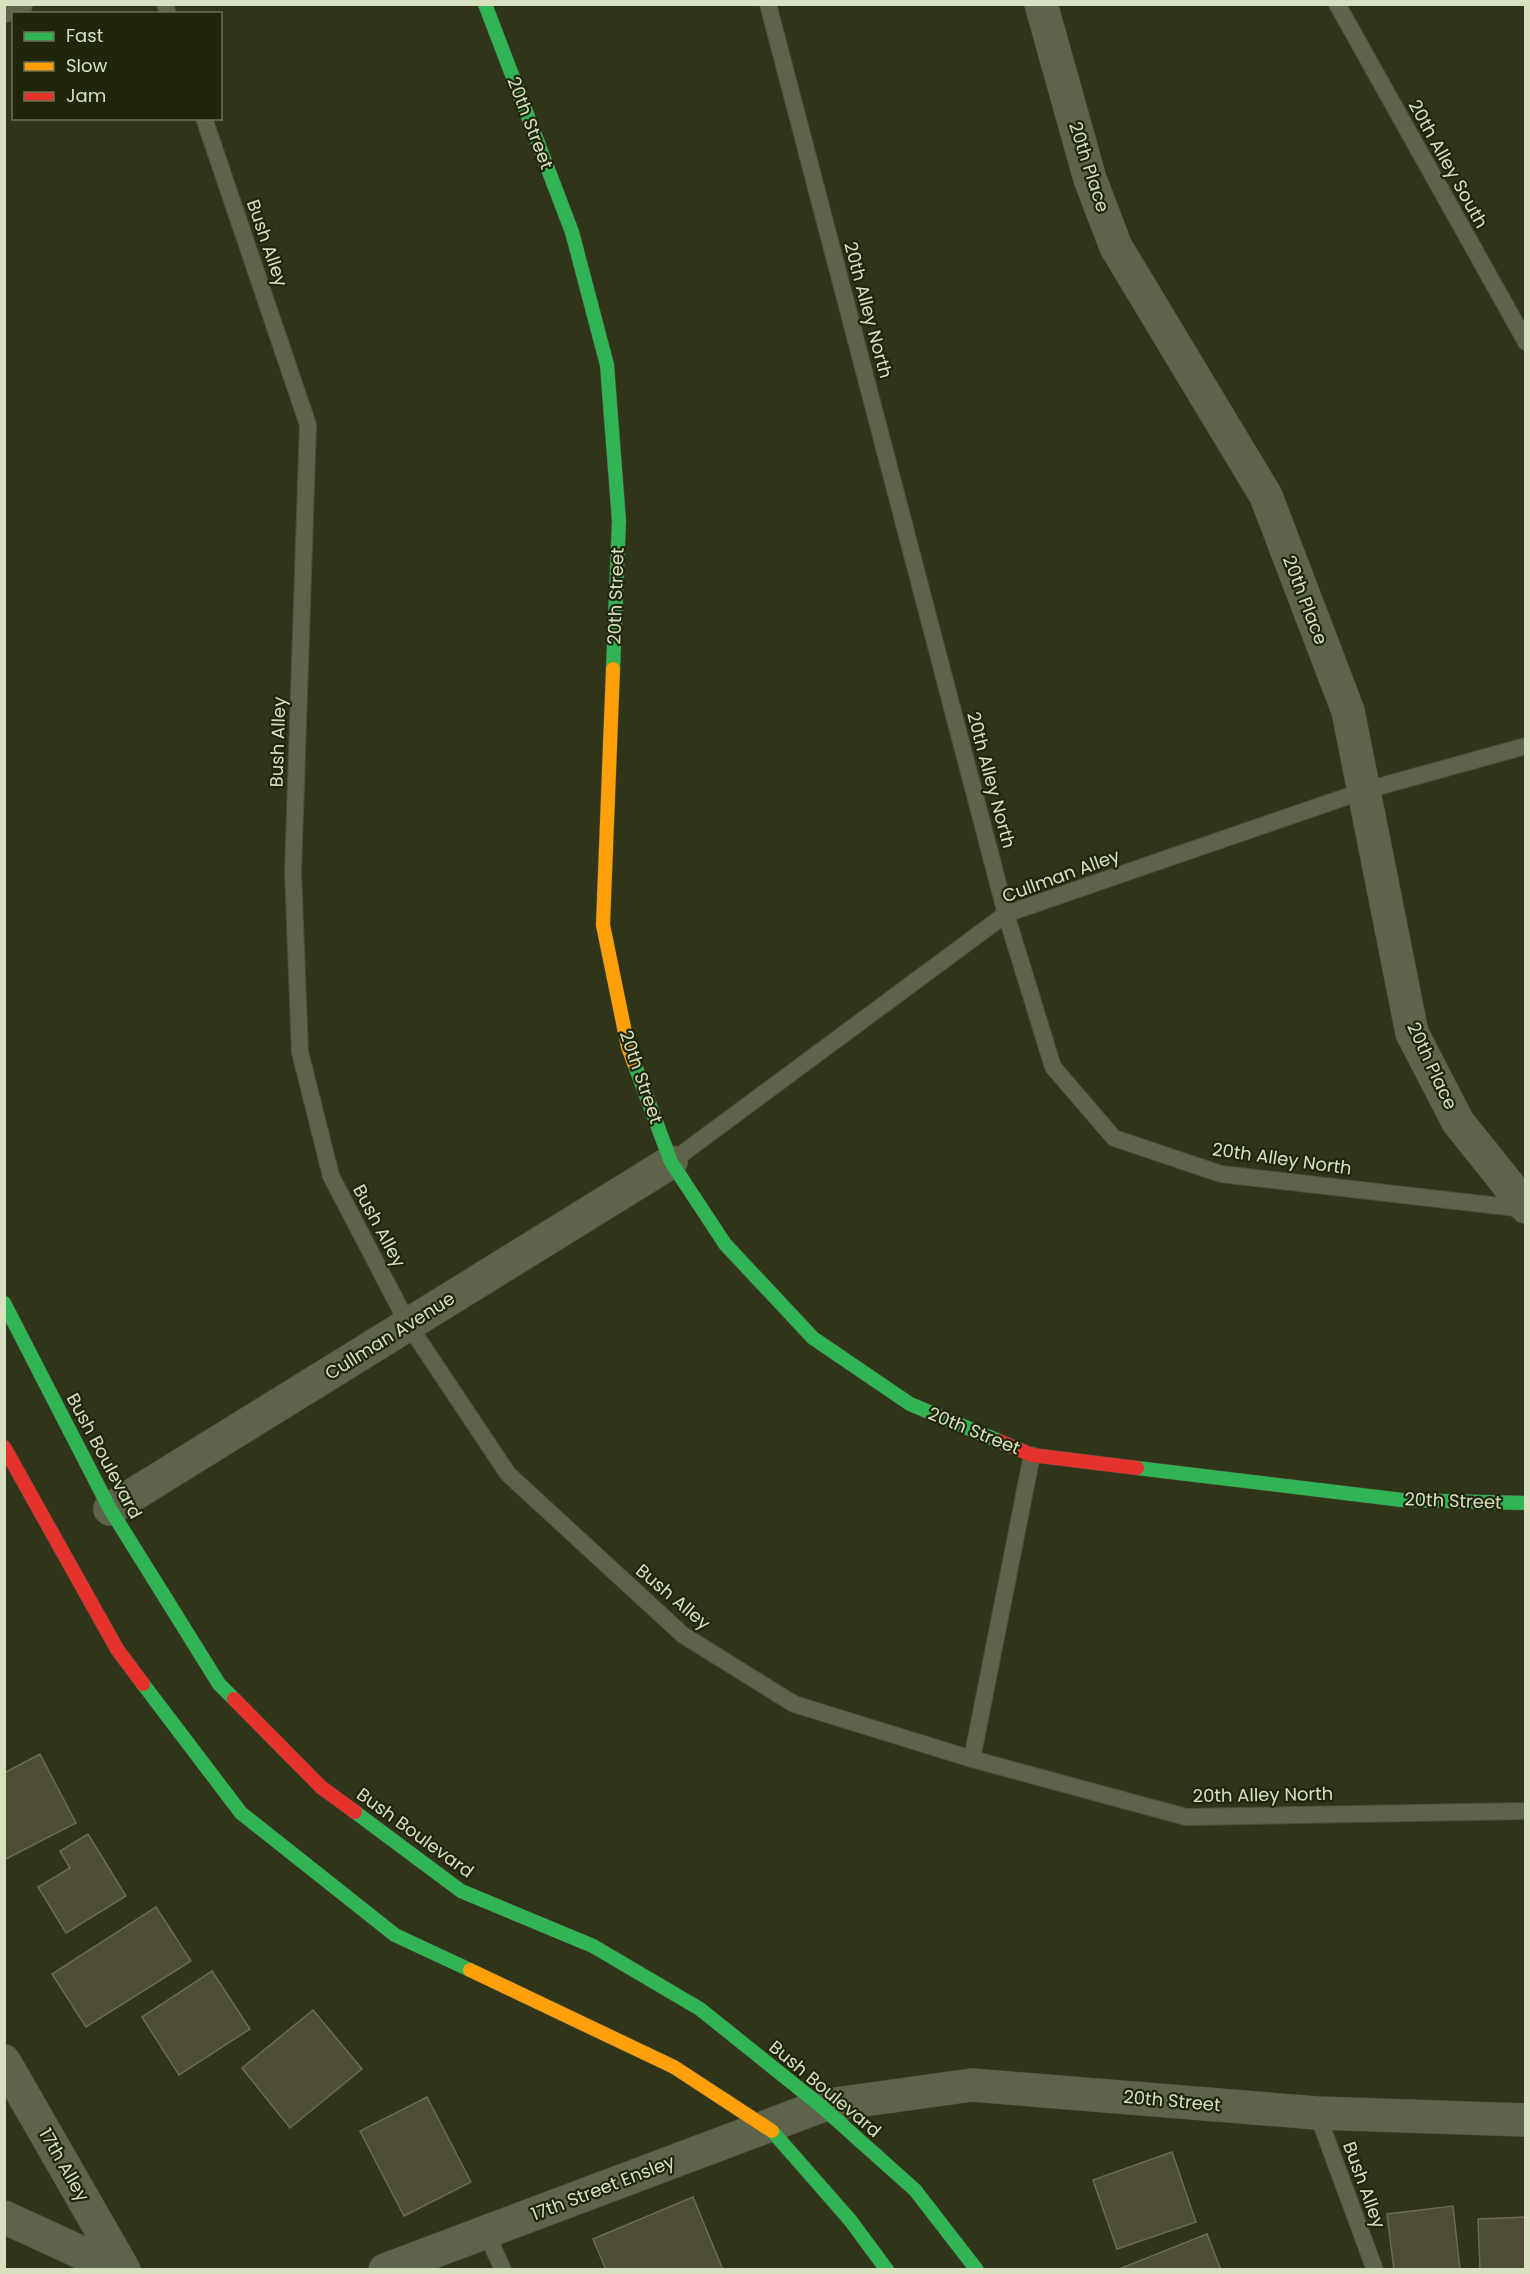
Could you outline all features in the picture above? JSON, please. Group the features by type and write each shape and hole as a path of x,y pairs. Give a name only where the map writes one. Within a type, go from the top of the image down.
{"main road":[{"name":"20th Street","path":"485,4 572,232 607,365 619,521 603,925 628,1047 671,1162 725,1244 813,1338 910,1404 1032,1455 1402,1500 1526,1503"},
{"name":"Bush Boulevard","path":"4,1304 110,1509 219,1684 321,1787 461,1891 593,1946 700,2009 821,2106 915,2190 977,2270"},
{"path":"4,1447 117,1649 241,1813 395,1935 674,2067 767,2125 850,2220 887,2270"}],"street":[{"path":"4,6 16,4"},
{"name":"20th Place","path":"1041,4 1090,179 1116,248 1266,496 1348,711 1412,1033 1458,1122 1526,1208"},
{"name":"Cullman Avenue","path":"110,1509 671,1162"},
{"name":"17th Alley","path":"4,2061 121,2270"},
{"name":"20th Street","path":"821,2106 972,2085 1317,2113 1526,2120"},
{"name":"17th Street Ensley","path":"385,2270 821,2106"},
{"path":"4,2217 121,2270"}],"lane":[{"name":"20th Alley North","path":"768,4 1006,914 1053,1066 1114,1138 1221,1174 1526,1208"},
{"name":"20th Alley South","path":"1337,4 1526,342"},
{"name":"Bush Alley","path":"205,120 308,425 293,872 300,1052 331,1176 408,1324 508,1474 684,1635 794,1704 972,1760"},
{"name":"Cullman Alley","path":"671,1162 1006,914 1363,791 1526,746"},
{"path":"972,1760 1032,1455"},
{"name":"20th Alley North","path":"972,1760 1186,1816 1526,1811"},
{"name":"Bush Alley","path":"1317,2113 1375,2270"},
{"path":"486,2232 503,2270"}],"building":[{"path":"40,1754 76,1823 4,1860 4,1773"},
{"path":"88,1834 126,1896 66,1933 38,1887 70,1868 60,1851"},
{"path":"156,1907 191,1961 86,2027 52,1974"},
{"path":"212,1971 250,2029 179,2075 142,2017"},
{"path":"313,2010 362,2069 290,2128 242,2068"},
{"path":"427,2097 471,2182 404,2216 360,2131"},
{"path":"1172,2152 1196,2222 1117,2249 1093,2180"},
{"path":"693,2197 723,2270 606,2270 593,2239"},
{"path":"1453,2206 1460,2270 1394,2270 1387,2214"},
{"path":"1526,2217 1526,2270 1480,2270 1478,2219"},
{"path":"1207,2234 1221,2270 1119,2270 1119,2269"}],"traffic: fast":[{"path":"485,4 572,232 607,365 619,521 613,669"},
{"path":"634,1063 671,1162 725,1244 813,1338 910,1404 999,1441"},
{"path":"4,1303 110,1509 219,1684 234,1699"},
{"path":"1137,1468 1402,1500 1526,1503"},
{"path":"143,1684 241,1813 395,1935 470,1970"},
{"path":"355,1812 461,1891 593,1946 700,2009 821,2106 915,2190 977,2270"},
{"path":"772,2131 850,2220 887,2270"}],"traffic: slow":[{"path":"613,669 603,925 628,1047 634,1063"},
{"path":"470,1970 674,2067 772,2131"}],"traffic: jam":[{"path":"999,1441 1032,1455 1137,1468"},
{"path":"4,1447 117,1649 143,1684"},
{"path":"234,1699 321,1787 355,1812"}]}
